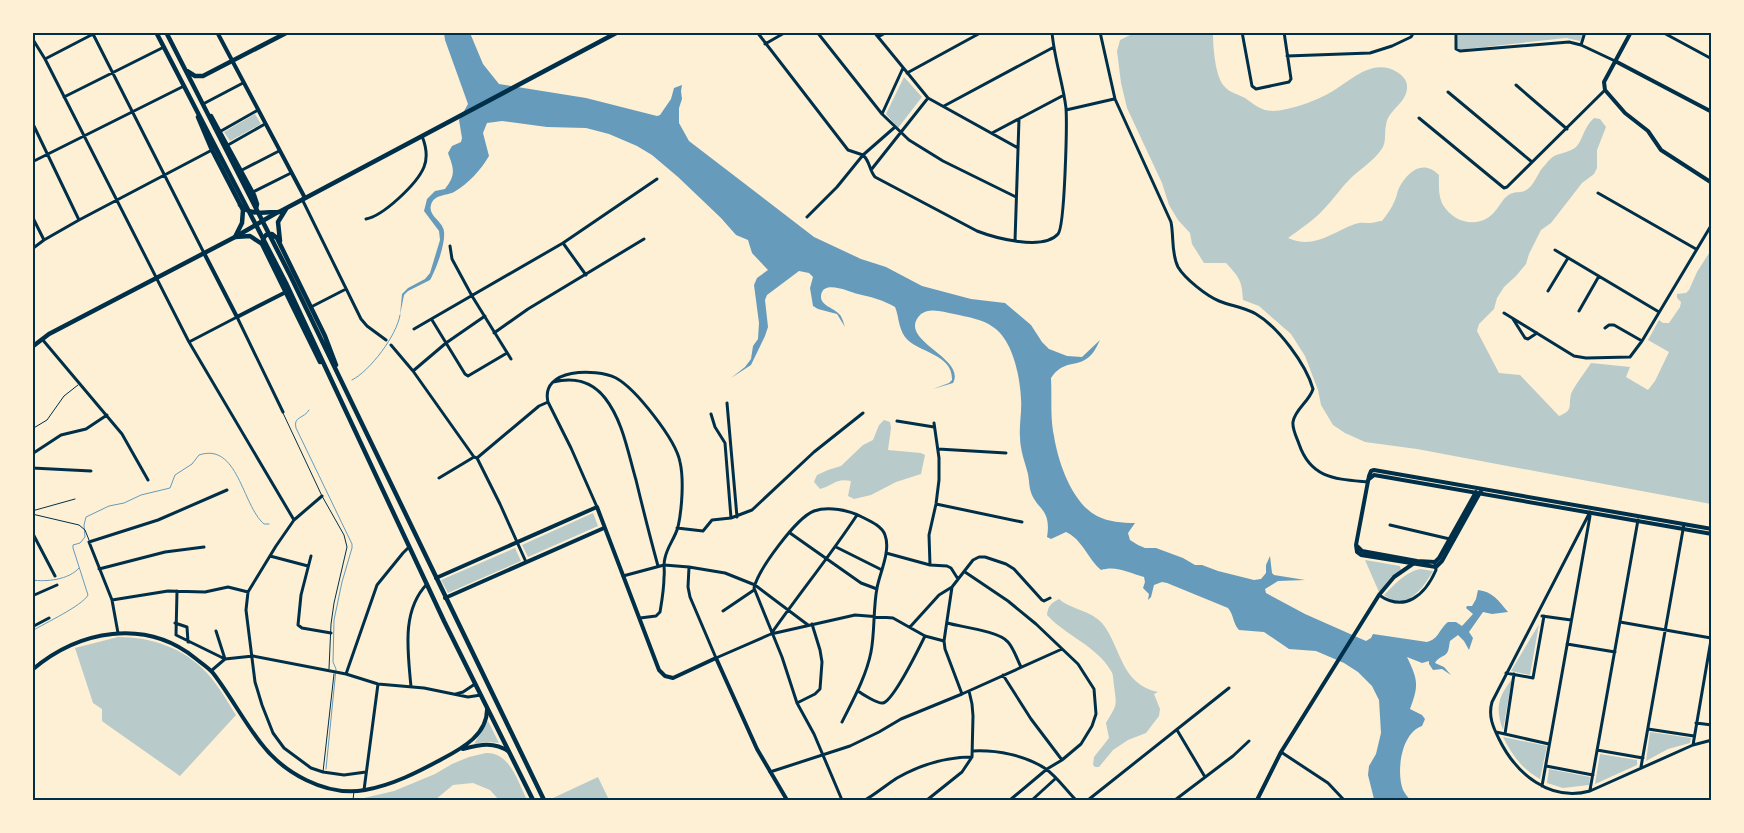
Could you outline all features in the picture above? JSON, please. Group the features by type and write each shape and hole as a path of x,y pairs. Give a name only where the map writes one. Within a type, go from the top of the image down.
{"main road":[{"path":"156,32 214,148 243,212 244,219 235,236"},
{"path":"166,32 322,342 544,800"},
{"path":"185,69 195,76 202,76 288,32"},
{"path":"32,347 42,339 288,206 618,32"},
{"path":"203,104 221,131 253,192 257,206 255,211 251,212"},
{"path":"214,148 317,346 426,584 533,800"},
{"path":"240,205 251,212 279,212"},
{"path":"280,245 278,222 288,206"},
{"path":"263,245 264,238 271,234 275,236 328,342 344,387"},
{"path":"235,236 250,236 257,239 263,245 314,350 332,382"}],"street":[{"path":"217,32 291,173 361,319 367,326 386,340"},
{"path":"757,32 848,150 863,155 869,161 875,177 993,238 1037,243 1053,238 1060,230 1064,195 1066,110 1052,32"},
{"path":"765,44 786,32"},
{"path":"817,32 882,114 909,140 943,161 1016,196"},
{"path":"874,32 928,98 1018,148"},
{"path":"878,37 887,32"},
{"path":"907,73 982,32"},
{"path":"1100,32 1114,99 1171,222 1174,234 1173,256 1182,273 1213,298 1245,309 1265,320 1301,361 1313,389 1310,396 1295,415 1293,428 1308,464 1329,476 1368,481"},
{"path":"1242,32 1252,86 1256,90 1287,83 1291,79 1284,32"},
{"path":"1287,56 1370,53 1411,37 1414,32"},
{"path":"1456,32 1456,49 1460,51 1569,42 1581,45 1712,112"},
{"path":"1581,45 1585,32"},
{"path":"1631,32 1604,82 1605,90 1625,114 1648,131 1661,150 1712,183"},
{"path":"1662,32 1712,59"},
{"path":"45,59 95,33 113,73 283,412"},
{"path":"32,38 45,59 189,342 294,520"},
{"path":"64,97 164,47"},
{"path":"943,106 1054,48"},
{"path":"882,114 903,68"},
{"path":"203,104 243,83"},
{"path":"1516,85 1567,128"},
{"path":"32,162 184,86"},
{"path":"1419,118 1501,187 1507,187 1605,90"},
{"path":"1448,92 1532,162"},
{"path":"991,133 1064,95"},
{"path":"871,170 928,98"},
{"path":"1066,110 1114,99"},
{"path":"221,131 258,110"},
{"path":"1015,241 1019,119"},
{"path":"32,122 79,220"},
{"path":"228,145 265,124"},
{"path":"807,217 837,187 863,155 895,128"},
{"path":"366,220 381,214 404,192 420,173 426,160 425,144 422,136"},
{"path":"32,249 79,220 214,148"},
{"path":"242,170 279,151"},
{"path":"253,192 291,173"},
{"path":"414,330 563,243 657,179"},
{"path":"1598,192 1696,250"},
{"path":"32,216 44,240"},
{"path":"1504,313 1574,356 1586,358 1628,358 1642,341 1712,224"},
{"path":"494,333 528,309 644,239"},
{"path":"563,243 586,275"},
{"path":"450,246 452,259 472,296 511,359"},
{"path":"1555,250 1659,312"},
{"path":"1548,291 1568,258"},
{"path":"1579,311 1599,276"},
{"path":"311,307 346,290"},
{"path":"189,342 286,292"},
{"path":"413,371 446,343 485,316"},
{"path":"1512,317 1525,338 1538,333"},
{"path":"432,320 465,374 470,376 507,353"},
{"path":"1605,328 1609,325 1614,325 1642,341"},
{"path":"42,339 79,384 108,415 122,434 148,480"},
{"path":"391,345 413,371 475,457 500,504 526,562"},
{"path":"640,618 656,616 660,612 664,565 667,551 677,528 681,479 680,460 670,440 648,410 623,383 610,376 585,373 561,376 553,382 547,394 548,402 572,448 597,507 659,670 665,676 673,678 771,634 855,615 893,618 925,636 944,641"},
{"path":"553,382 571,380 586,383 605,398 614,413 624,438 658,566"},
{"path":"439,478 475,457 539,406 548,402"},
{"path":"727,403 737,517"},
{"path":"677,528 703,531 712,520 737,517 752,510 814,452 864,413"},
{"path":"711,414 715,427 725,443 731,518"},
{"path":"32,454 61,435 86,429 108,415"},
{"path":"897,421 934,425 938,449 939,480 930,535 930,564"},
{"path":"938,449 1006,453"},
{"path":"32,468 91,471"},
{"path":"1435,565 1412,564 1361,555 1357,552 1356,545 1368,481 1374,475 1683,526 1712,529"},
{"path":"118,632 112,600 89,542 158,520 227,490"},
{"path":"1379,595 1397,604 1410,601 1424,588 1435,572 1435,565 1479,491"},
{"path":"322,496 294,520 248,592 246,610 255,682 273,732 284,748 311,768 323,772 344,775 366,772"},
{"path":"936,504 1022,522"},
{"path":"436,578 597,507"},
{"path":"842,722 858,691 870,655 877,589 886,553 885,535 881,528 857,514 833,510 814,511 799,522 772,553 754,590 782,657 796,703 814,734 842,800"},
{"path":"1591,510 1538,615 1494,696 1490,707 1491,717 1503,747 1515,765 1530,779 1542,786 1573,794 1590,791 1693,745 1712,740"},
{"path":"1542,786 1591,510"},
{"path":"771,634 836,547 857,514"},
{"path":"1590,791 1638,518"},
{"path":"1390,525 1452,539"},
{"path":"1683,526 1712,534"},
{"path":"1641,767 1683,526"},
{"path":"445,598 604,528"},
{"path":"32,532 55,576"},
{"path":"790,533 861,583 877,589"},
{"path":"1356,545 1362,551 1435,565"},
{"path":"99,569 165,552 204,547"},
{"path":"836,547 882,570"},
{"path":"346,674 377,585 403,553 410,548"},
{"path":"886,553 949,567 958,579"},
{"path":"270,556 308,566"},
{"path":"311,556 301,595 298,625 302,628 331,633"},
{"path":"910,627 939,595 952,587 973,560 979,557 985,557 1006,564 1042,600 1050,598"},
{"path":"1257,800 1281,752 1379,595 1394,577 1417,561"},
{"path":"623,576 664,565 725,573 755,585 810,625 820,650 822,662 820,689 816,694 796,703"},
{"path":"689,567 688,587 690,597 744,724 787,800"},
{"path":"965,572 1008,601 1062,649 1078,664 1094,689 1096,714 1092,726 1081,744 1010,800"},
{"path":"411,687 408,651 409,621 415,599 426,584"},
{"path":"32,596 57,585"},
{"path":"112,600 161,592 205,592 228,587 248,592"},
{"path":"952,587 944,641 945,649 962,694"},
{"path":"723,610 754,590"},
{"path":"177,591 176,635 225,659 253,656 339,672 378,684 411,687 473,697 481,695"},
{"path":"1538,615 1571,620"},
{"path":"1506,673 1532,678 1534,676 1544,616"},
{"path":"32,626 50,618"},
{"path":"1620,622 1711,636 1693,745"},
{"path":"175,623 187,627 188,642"},
{"path":"947,623 995,634 1004,638 1010,644 1021,667"},
{"path":"216,631 225,659"},
{"path":"32,670 54,655 88,639 118,632 143,634 164,640 184,650 211,671 260,742 282,766 310,782 354,791 364,790 405,778 460,749 481,730 486,720 487,708"},
{"path":"858,691 880,703 884,702 894,692 925,636"},
{"path":"1567,644 1615,652"},
{"path":"770,772 850,746 901,719 1062,649"},
{"path":"211,671 225,659"},
{"path":"1505,734 1514,674"},
{"path":"1003,675 1062,760"},
{"path":"364,790 378,684"},
{"path":"455,694 463,692 475,684"},
{"path":"1088,800 1229,688"},
{"path":"927,800 962,772 972,756 973,716 969,691"},
{"path":"1696,723 1712,725"},
{"path":"1648,729 1694,736"},
{"path":"1177,730 1205,777"},
{"path":"1496,732 1550,744"},
{"path":"1174,800 1233,756 1249,741"},
{"path":"460,749 492,745 501,747 509,752"},
{"path":"1597,750 1643,758"},
{"path":"973,751 1018,756 1047,769 1076,800"},
{"path":"1281,752 1328,783 1344,800"},
{"path":"865,800 909,772 926,765 947,759 972,756"},
{"path":"1546,766 1593,775"},
{"path":"1032,800 1055,778"}],"lane":[{"path":"32,429 47,420 64,396 79,384"},
{"path":"283,412 322,496 344,535 348,547 334,603 329,670"},
{"path":"32,511 75,499"},
{"path":"32,514 79,525 85,530 89,542"},
{"path":"323,772 334,671"},
{"path":"353,800 354,791"}],"shaded area":[{"path":"1142,33 1213,33 1215,62 1222,83 1229,91 1268,111 1287,109 1317,99 1359,74 1377,67 1397,72 1404,78 1407,84 1406,92 1388,119 1383,147 1375,157 1349,180 1319,214 1288,238 1297,241 1315,241 1355,224 1382,221 1392,206 1403,182 1411,172 1422,168 1433,170 1439,175 1440,198 1447,211 1464,221 1476,222 1483,220 1489,217 1510,194 1528,189 1554,156 1576,147 1590,122 1594,118 1600,119 1606,127 1597,150 1597,168 1594,174 1582,183 1551,223 1541,230 1526,264 1504,287 1497,298 1494,309 1479,324 1477,331 1499,373 1520,375 1559,416 1569,410 1571,394 1591,363 1630,367 1626,377 1648,390 1655,381 1669,352 1648,340 1659,320 1663,323 1669,323 1680,307 1681,302 1677,298 1677,294 1686,293 1689,290 1697,272 1711,250 1711,504 1417,449 1365,442 1333,425 1321,405 1318,390 1305,356 1291,334 1259,306 1243,300 1239,279 1226,263 1204,263 1192,244 1190,233 1178,220 1169,205 1162,183 1127,108 1121,83 1117,51 1120,40 1130,35"},
{"path":"1458,33 1583,33 1580,41 1566,38 1457,50"},
{"path":"904,77 922,97 898,128 886,114"},
{"path":"255,114 261,124 230,141 224,132"},
{"path":"884,420 890,422 891,428 888,450 925,455 921,474 896,482 871,495 854,499 848,496 851,481 838,481 820,489 814,482 817,475 841,466 863,445 873,440 879,425"},
{"path":"593,513 598,526 528,557 522,545"},
{"path":"515,548 521,561 448,593 441,580"},
{"path":"1365,560 1400,566 1401,570 1391,577 1379,592"},
{"path":"1420,569 1433,571 1419,591 1413,596 1407,600 1400,601 1392,600 1384,595 1405,576"},
{"path":"1059,599 1092,615 1102,623 1129,673 1146,688 1158,692 1154,694 1160,709 1159,716 1146,733 1128,740 1113,750 1099,767 1093,765 1094,757 1109,738 1106,723 1115,705 1113,674 1098,655 1047,615 1050,605"},
{"path":"1539,624 1530,675 1511,671"},
{"path":"118,637 155,642 188,657 207,673 236,715 180,776 102,721 102,709 93,703 75,648"},
{"path":"1512,679 1503,730 1499,715 1499,703"},
{"path":"488,721 499,743 474,744"},
{"path":"1650,732 1691,738 1690,743 1668,749 1646,761"},
{"path":"1503,737 1547,746 1540,779 1518,761"},
{"path":"486,753 501,757 507,763 512,769 527,800 499,800 490,790 473,783 453,785 435,800 364,800 364,798 394,791 435,774 452,764"},
{"path":"1600,754 1637,760 1637,765 1595,784"},
{"path":"1549,769 1590,777 1589,785 1563,788 1547,783"},
{"path":"598,777 609,800 554,800 553,798"}],"water":[{"path":"444,33 470,33 483,64 499,84 586,98 657,116 660,115 671,99 674,88 682,85 679,123 689,141 814,237 861,259 886,267 922,286 971,299 1005,303 1031,325 1049,349 1067,356 1082,357 1100,340 1089,357 1061,368 1051,378 1054,436 1063,469 1073,492 1080,502 1088,510 1102,518 1116,522 1135,523 1128,533 1130,540 1138,545 1145,548 1156,548 1183,558 1195,565 1202,565 1254,580 1261,579 1266,573 1266,565 1270,556 1272,573 1274,575 1305,580 1278,581 1265,589 1266,593 1305,614 1366,641 1373,634 1431,641 1448,622 1456,622 1462,626 1473,614 1466,608 1467,606 1472,606 1478,590 1495,597 1508,612 1492,614 1483,612 1469,632 1473,638 1469,650 1458,635 1450,641 1447,653 1435,663 1444,667 1451,675 1442,669 1433,670 1429,661 1422,663 1407,657 1416,683 1410,709 1422,715 1425,719 1422,726 1409,736 1400,764 1403,790 1410,800 1374,799 1368,775 1369,766 1376,754 1381,733 1379,700 1372,686 1358,672 1344,663 1316,651 1289,649 1264,632 1239,630 1228,608 1167,583 1162,582 1154,585 1151,597 1148,600 1149,594 1143,588 1144,577 1112,568 1101,570 1081,544 1066,532 1051,539 1047,537 1047,520 1032,496 1021,447 1021,399 1017,370 1006,341 989,324 942,311 933,310 921,314 915,323 917,332 950,365 955,374 953,383 933,389 952,380 951,371 941,359 918,347 905,337 895,307 886,302 843,289 826,288 822,291 822,300 839,314 845,327 837,314 813,306 810,288 813,277 809,273 799,271 767,295 765,300 768,327 765,336 751,365 731,378 745,367 751,359 753,346 758,339 759,323 754,285 757,278 768,270 752,253 748,240 736,235 678,177 652,155 637,146 609,134 586,128 547,127 502,121 487,123 483,133 489,156 486,161 465,185 454,192 437,197 431,205 431,212 443,228 444,239 441,254 430,280 404,295 400,315 402,294 408,288 425,279 430,273 440,240 439,231 424,211 427,199 435,191 445,189 451,180 453,168 448,153 452,146 461,142 459,120 468,104"}],"waterway":[{"path":"352,380 367,369 382,352 394,332 400,315"},
{"path":"309,410 297,419 296,428 352,544 334,620 333,662 336,669 326,769"},
{"path":"32,631 79,604 88,595 73,548 73,545 80,543 85,537 84,525 86,517 109,506 170,488 175,475 192,464 199,455 212,453 223,458 231,466 238,478 256,515 264,524 269,524"},
{"path":"32,580 44,581 63,578 79,568"}]}
